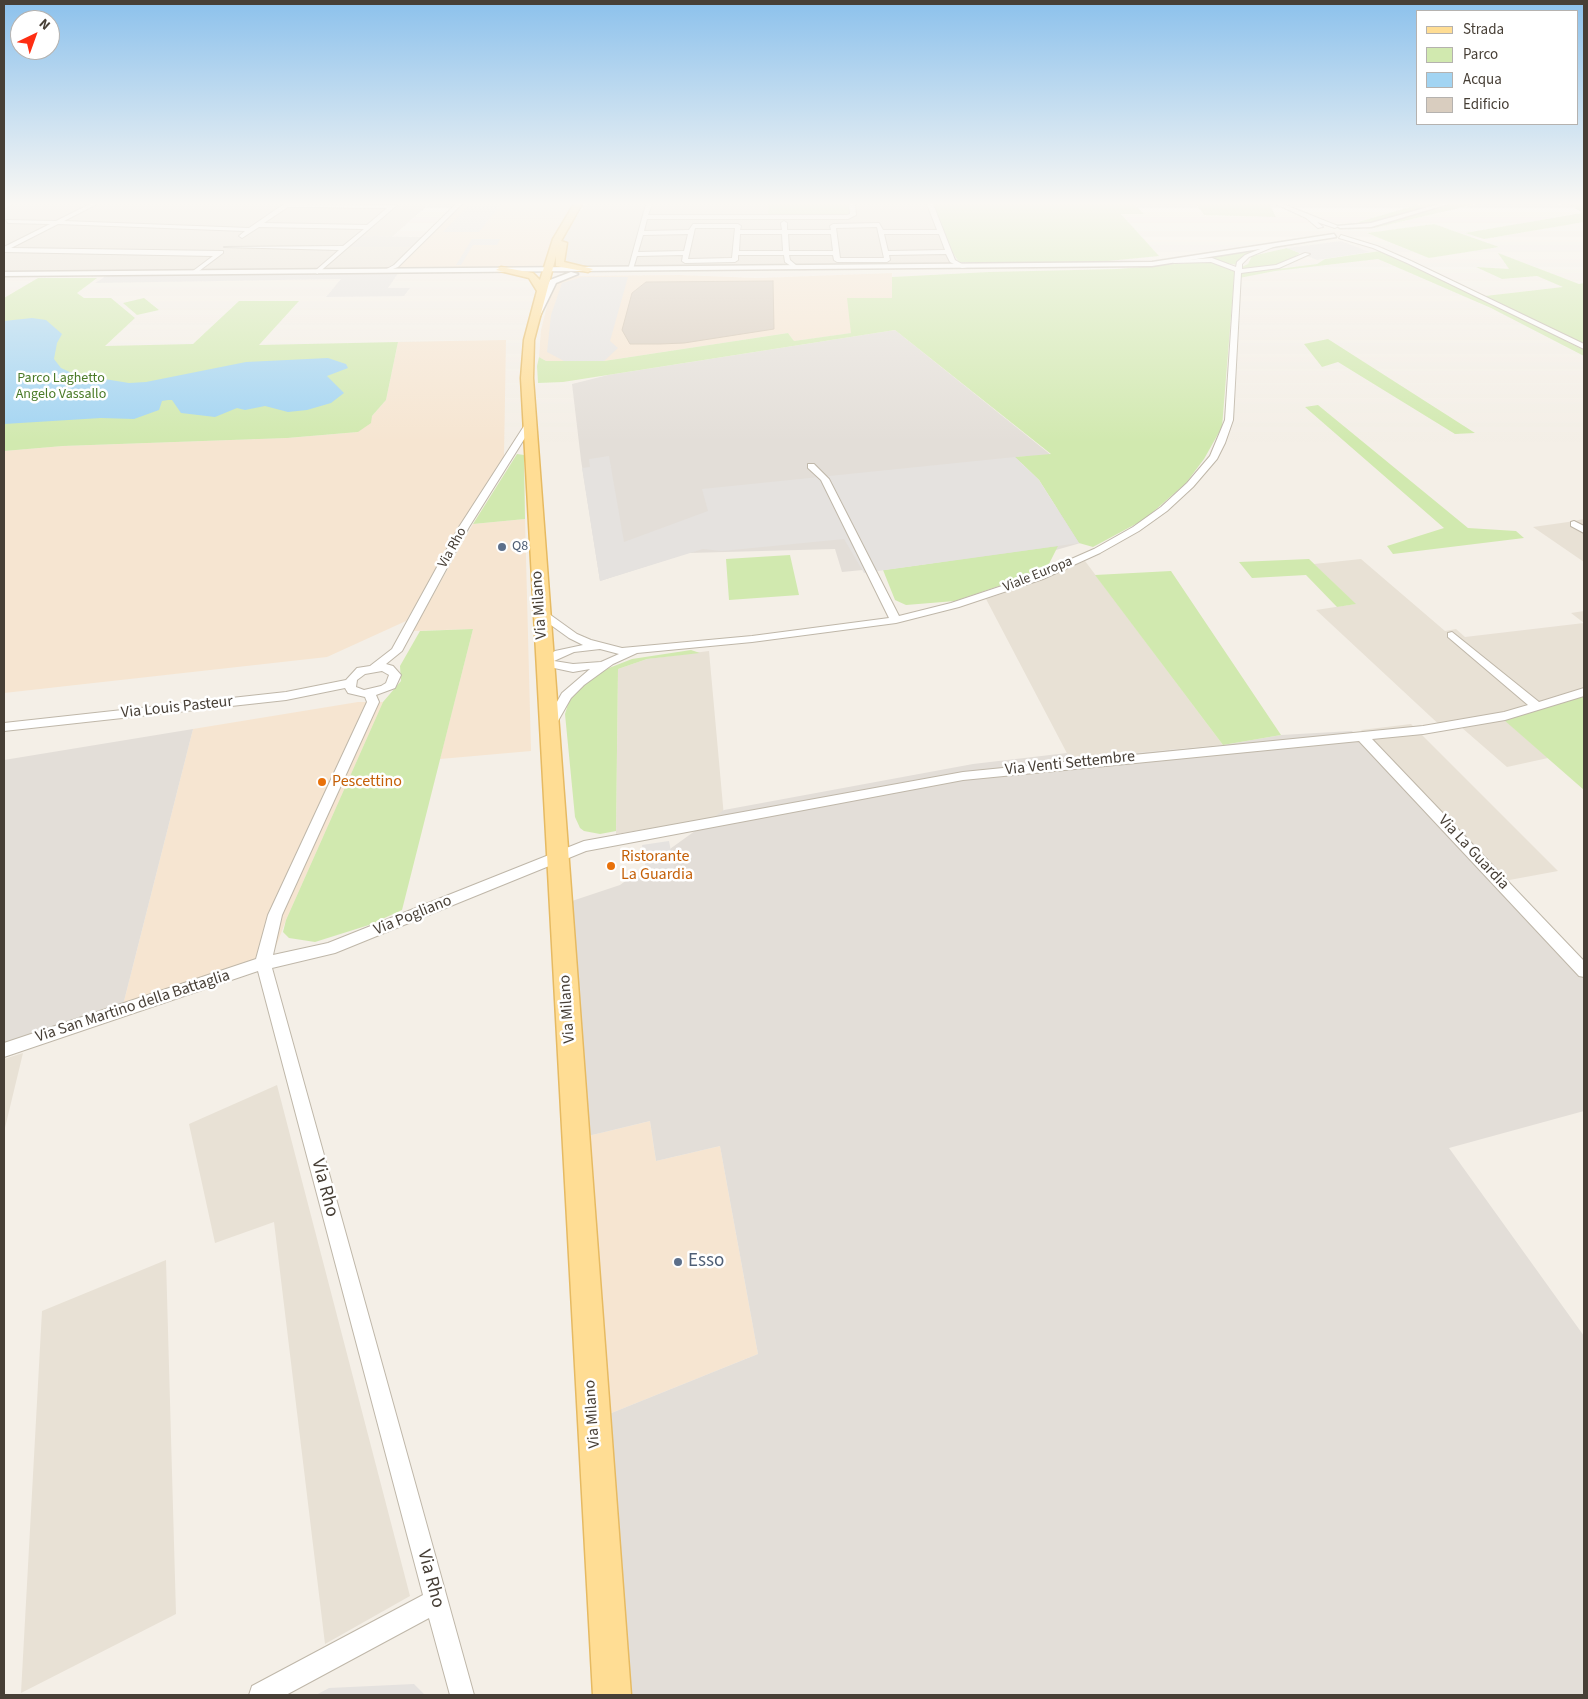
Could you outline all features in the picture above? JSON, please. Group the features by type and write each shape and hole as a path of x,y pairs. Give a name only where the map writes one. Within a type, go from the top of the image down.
{"main road":[{"path":"537,283 541,290"},
{"name":"Via Milano","path":"543,283 529,340 527,378 529,425 544,663 559,856 612,1695"}],"street":[{"name":"Via Milano","path":"532,324 552,283"},
{"name":"Viale Europa","path":"541,613 573,636 608,649 635,651 761,638 896,620 981,597 1071,563 1097,551 1152,519 1190,485 1214,457 1222,443 1229,420 1237,283"},
{"path":"1456,283 1584,347"},
{"name":"Via Rho","path":"350,683 356,674 375,667 396,651 441,569 529,425"},
{"path":"811,466 825,479 896,620"},
{"path":"1579,522 1584,530"},
{"path":"1452,635 1536,706"},
{"path":"544,663 560,653 573,649 608,649"},
{"name":"Viale Europa","path":"550,725 566,696 575,687 610,662 635,651"},
{"path":"544,663 573,668 589,667 610,662"},
{"path":"350,683 352,690 370,694 385,689 394,680 395,675 389,668 375,667"},
{"name":"Via Louis Pasteur","path":"4,727 286,696 350,683"},
{"name":"Via Venti Settembre","path":"559,856 584,846 963,776 1423,730 1505,716 1584,692"},
{"name":"Via Rho","path":"370,694 373,702 275,915 263,964 462,1695"},
{"name":"Via La Guardia","path":"1362,736 1584,971"},
{"name":"Via Pogliano","path":"263,964 330,949 559,856"},
{"name":"Via San Martino della Battaglia","path":"4,1050 263,964"},
{"path":"261,1695 436,1601"}],"shaded area":[{"path":"337,283 391,283 388,288 410,288 404,296 326,297"},
{"path":"555,283 892,283 893,298 852,333 794,341 788,333 604,361 546,361 539,357 541,330"},
{"path":"562,283 626,283 610,341 618,348 604,361 564,361 547,352 551,315"},
{"path":"895,330 1051,455 1016,457 1084,542 1049,552 842,572 835,549 688,553 600,581 581,460 572,384 608,375"},
{"path":"506,340 504,456 406,621 327,657 4,693 4,451 63,446 287,438 358,432 386,400 398,342"},
{"path":"609,456 624,542 708,511 702,489 1015,457 1039,480 1079,543 864,573 844,539 722,551 703,549 600,581 582,468 590,467 589,459"},
{"path":"525,519 531,751 440,759 473,629 413,631 473,524"},
{"path":"1584,519 1584,562 1533,527 1568,522"},
{"path":"1361,559 1445,631 1456,629 1465,637 1584,623 1584,695 1505,720 1548,758 1507,767 1461,727 1445,730 1316,610 1355,604 1314,564"},
{"path":"1085,561 1223,745 1070,759 986,599 1014,590"},
{"path":"1584,611 1584,623 1571,613"},
{"path":"709,651 724,817 616,834 618,669 647,659"},
{"path":"358,702 383,702 286,920 272,957 123,1005 193,729"},
{"path":"1411,724 1558,871 1504,881 1361,730"},
{"path":"193,729 123,1005 4,1043 4,760"},
{"path":"1352,731 1584,978 1584,1111 1449,1148 1584,1336 1584,1695 629,1695 609,1414 758,1354 720,1146 656,1161 650,1121 588,1136 572,901 620,885 724,810 973,764 1067,753 1070,759 1223,745 1281,735"},
{"path":"669,841 675,872 647,877 642,845"},
{"path":"23,1053 4,1132 4,1059"},
{"path":"277,1085 410,1596 325,1644 274,1222 215,1243 189,1124"},
{"path":"650,1121 656,1161 720,1146 758,1354 609,1414 588,1136"},
{"path":"166,1260 176,1614 21,1693 42,1311"},
{"path":"414,1684 425,1695 316,1695 329,1688"}],"green space":[{"name":"Parco Laghetto Angelo Vassallo","path":"29,283 90,283 77,293 84,298 111,298 135,318 105,346 193,344 239,301 299,301 259,345 398,342 386,400 372,416 371,423 358,432 287,438 63,446 4,451 4,298"},
{"path":"892,283 1234,283 1222,427 1204,459 1186,483 1145,519 1093,547 1079,543 1039,480 1015,457 1051,454 895,330 563,382 538,383 537,366 539,357 546,361 604,361 788,333 794,341 851,333 847,298 892,298"},
{"path":"1434,283 1450,283 1471,293 1584,350 1584,356 1491,308"},
{"path":"1554,283 1584,283 1584,345 1485,296 1563,287"},
{"path":"144,298 159,310 137,315 123,303"},
{"path":"1328,339 1475,433 1455,434 1338,362 1322,367 1304,344"},
{"path":"1318,405 1468,528 1516,531 1524,538 1393,554 1387,546 1444,528 1305,407"},
{"path":"517,454 524,455 525,519 473,524"},
{"path":"1058,546 1046,570 955,601 906,605 895,600 883,570"},
{"path":"790,555 799,595 729,600 726,559"},
{"path":"1309,559 1356,604 1337,607 1306,575 1252,578 1239,562"},
{"path":"1171,571 1281,735 1223,745 1095,575"},
{"path":"473,629 402,910 369,925 315,942 289,938 283,932 286,920 383,702 401,681 400,666 420,631"},
{"path":"691,650 700,653 647,659 618,669 616,831 600,834 584,831 580,828 575,817 565,714 569,701 588,680 609,668 632,659"},
{"path":"1584,695 1584,790 1504,720"}],"water":[{"path":"32,318 46,320 62,334 57,343 54,359 61,368 74,374 129,383 146,382 246,362 328,358 346,364 348,368 327,376 344,393 331,403 307,410 288,412 265,406 245,410 237,408 215,417 181,413 172,400 168,400 162,401 159,410 134,419 101,418 4,424 4,321"}],"building":[{"path":"644,283 773,283 774,329 684,343 630,344 622,330 632,293"}],"place":[{"name":"Q8","path":"502,547"},
{"name":"Pescettino","path":"322,782"},
{"name":"Ristorante La Guardia","path":"611,866"},
{"name":"Esso","path":"678,1262"}]}
